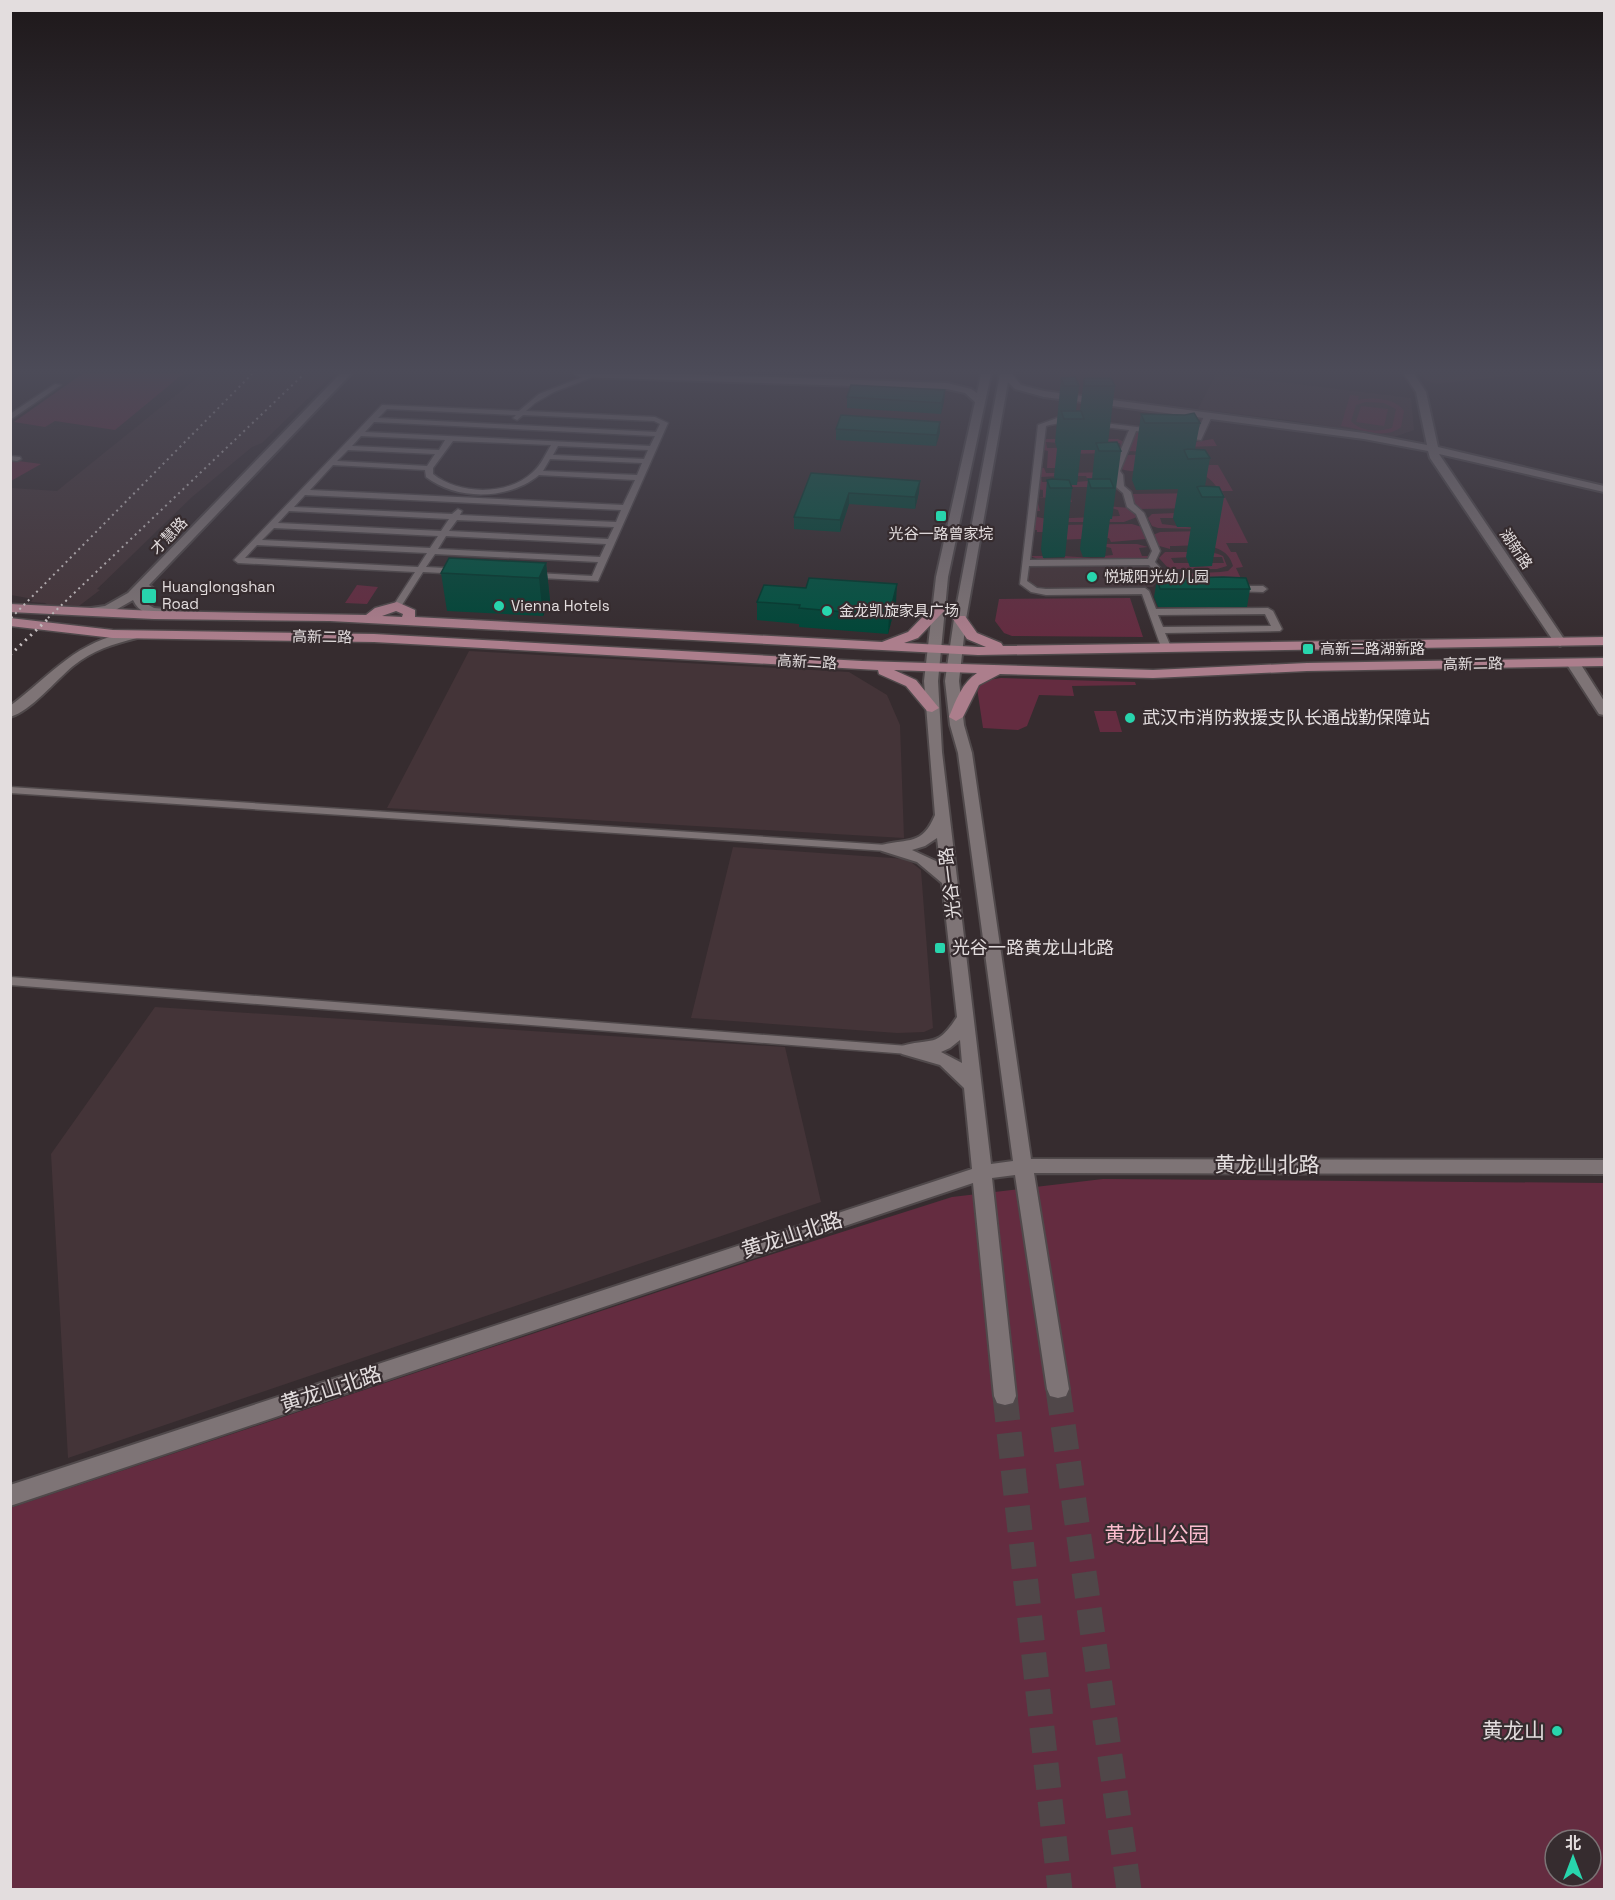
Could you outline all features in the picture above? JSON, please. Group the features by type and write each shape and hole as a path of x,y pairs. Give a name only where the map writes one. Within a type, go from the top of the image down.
{"main road":[{"path":"369,619 380,611 398,606 410,613 406,622"},
{"path":"865,647 888,644 913,635 940,607"},
{"name":"高新二路","path":"10,608 74,613 369,619 956,651 1058,652 1166,647 1605,641"},
{"path":"960,619 972,636 983,643 1001,648 1058,652"},
{"name":"高新二路","path":"10,622 113,634 407,639 862,665 1004,670 1190,674 1317,666 1605,662"},
{"path":"862,665 902,677 917,689 932,708"},
{"path":"956,717 971,684 986,673 1004,670"}],"street":[{"name":"才慧路","path":"74,613 108,609 132,596 261,463"},
{"name":"才慧路","path":"188,614 146,610 138,602 138,597 268,463"},
{"path":"429,468 331,463 238,560 595,579 646,463"},
{"path":"433,463 429,468 429,475 437,483 454,489 471,491 509,487 528,480 537,473 543,463"},
{"name":"光谷一路","path":"967,463 942,577 933,650 932,708 1005,1396"},
{"name":"光谷一路","path":"990,463 960,619 952,681 956,717 965,753 1058,1389"},
{"path":"1037,463 1023,582 1034,590 1174,590"},
{"path":"1119,463 1116,471 1119,475 1120,488 1126,492 1130,505 1140,513 1141,522 1149,530 1150,543 1156,551 1151,562"},
{"name":"湖新路","path":"1438,463 1560,642"},
{"path":"1491,463 1605,489"},
{"path":"537,473 640,478"},
{"path":"398,606 471,491"},
{"path":"303,492 626,508"},
{"path":"387,514 399,497"},
{"path":"1032,501 1044,501"},
{"path":"514,520 524,503"},
{"path":"288,509 619,525"},
{"path":"272,525 611,542"},
{"path":"256,542 603,560"},
{"path":"345,566 359,547"},
{"path":"484,573 494,554"},
{"path":"1026,563 1151,562 1159,571 1164,590"},
{"path":"1228,589 1263,589"},
{"path":"1145,591 1166,647"},
{"path":"1153,612 1268,611 1284,645"},
{"path":"69,628 81,632 87,639 82,651"},
{"path":"1160,630 1277,629"},
{"path":"10,713 46,686 82,651 114,637 140,634"},
{"path":"1573,663 1605,711"},
{"path":"10,790 887,848 913,845 928,839 938,830 942,815"},
{"path":"887,848 929,860 939,868 950,883"},
{"path":"10,981 908,1050 945,1058 960,1070 974,1088"},
{"path":"908,1050 938,1048 949,1043 966,1017"},
{"name":"黄龙山北路","path":"10,1496 982,1173 1024,1166 1605,1167"}],"shaded area":[{"path":"92,463 233,463 192,497 97,589 100,590 79,606 49,606 45,603 31,602 33,599 11,595 11,488 57,491"},
{"name":"悦城阳光幼儿园","path":"1145,564 1153,570 1158,581 1153,587 1039,589 1027,582 1028,570 1033,565"},
{"path":"469,651 849,672 887,695 900,725 904,838 387,808"},
{"path":"733,847 907,859 921,870 933,1028 924,1032 897,1033 691,1018"},
{"path":"155,1007 785,1047 821,1202 68,1458 51,1154"}],"green space":[{"path":"11,463 41,464 11,481"},
{"path":"1047,463 1061,463 1059,468 1047,468"},
{"path":"1124,463 1218,465 1233,491 1222,491 1248,543 1226,543 1231,552 1236,552 1243,567 1236,568 1245,587 1179,582 1175,575 1164,575 1228,571 1233,566 1229,557 1216,548 1188,545 1170,546 1170,549 1156,545 1153,535 1160,532 1204,531 1203,508 1137,509 1130,494 1209,493 1216,486 1207,477 1185,470 1132,471 1121,469"},
{"path":"1039,468 1044,468 1046,473 1058,473 1059,476 1041,477 1042,482 1056,482 1057,485 1076,485 1076,482 1088,481 1086,476 1069,476 1068,473 1111,472 1114,487 1067,487 1072,502 1053,502 1051,498 1036,497 1043,497 1043,490 1037,489"},
{"path":"1035,503 1038,503 1040,511 1036,511 1037,517 1047,519 1120,516 1118,510 1105,506 1130,508 1137,517 1124,522 1044,522 1045,532 1037,532 1033,530"},
{"path":"1176,513 1178,518 1160,518 1162,524 1202,529 1158,528 1152,526 1148,518 1152,514"},
{"path":"1132,524 1145,528 1146,539 1111,542 1109,538 1054,540 1056,525"},
{"path":"1094,544 1137,544 1148,547 1139,548 1142,556 1151,556 1142,560 1043,561 1030,556 1031,549 1032,556 1043,556 1044,559 1065,559 1064,556 1105,559 1104,556 1113,555 1111,548"},
{"path":"1165,552 1188,552 1191,557 1171,558 1174,563 1189,563 1190,567 1224,563 1222,557 1202,557 1210,553 1217,554 1223,556 1227,566 1217,569 1169,569 1159,558"},
{"path":"357,585 378,587 367,604 345,603"},
{"path":"1130,598 1143,637 1012,636 1004,633 995,621 999,599"},
{"path":"1001,678 1135,682 1136,685 1072,686 1074,696 1039,695 1027,726 1018,730 983,728 977,688 988,680"},
{"path":"1094,711 1116,711 1122,732 1100,732"},
{"name":"黄龙山公园","path":"1103,1179 1604,1183 1604,1889 11,1889 10,1508 751,1261 952,1197"}],"building":[{"path":"811,473 920,481 915,497 849,493 840,520 794,517"},
{"path":"1088,479 1110,479 1114,488 1091,488"},
{"path":"1047,480 1069,480 1072,488 1050,488"},
{"path":"1197,487 1219,487 1224,497 1202,497"},
{"path":"449,558 546,563 539,578 441,573"},
{"path":"809,578 897,584 889,616 757,602 764,585 806,588"},
{"path":"1246,578 1250,589 1160,589 1157,579"}],"tunnel":[{"path":"1058,1389 1129,1890"},
{"path":"1005,1396 1060,1890"}],"railway":[{"path":"11,618 164,463"},
{"path":"48,618 211,463"},
{"path":"10,655 50,617"}],"place":[{"name":"光谷一路曾家垸","path":"941,516"},
{"name":"悦城阳光幼儿园","path":"1092,577"},
{"name":"Huanglongshan Road","path":"149,596"},
{"name":"Vienna Hotels","path":"499,606"},
{"name":"金龙凯旋家具广场","path":"827,611"},
{"name":"高新二路湖新路","path":"1308,649"},
{"name":"武汉市消防救援支队长通战勤保障站","path":"1130,718"},
{"name":"光谷一路黄龙山北路","path":"940,948"},
{"name":"黄龙山","path":"1557,1731"}]}
